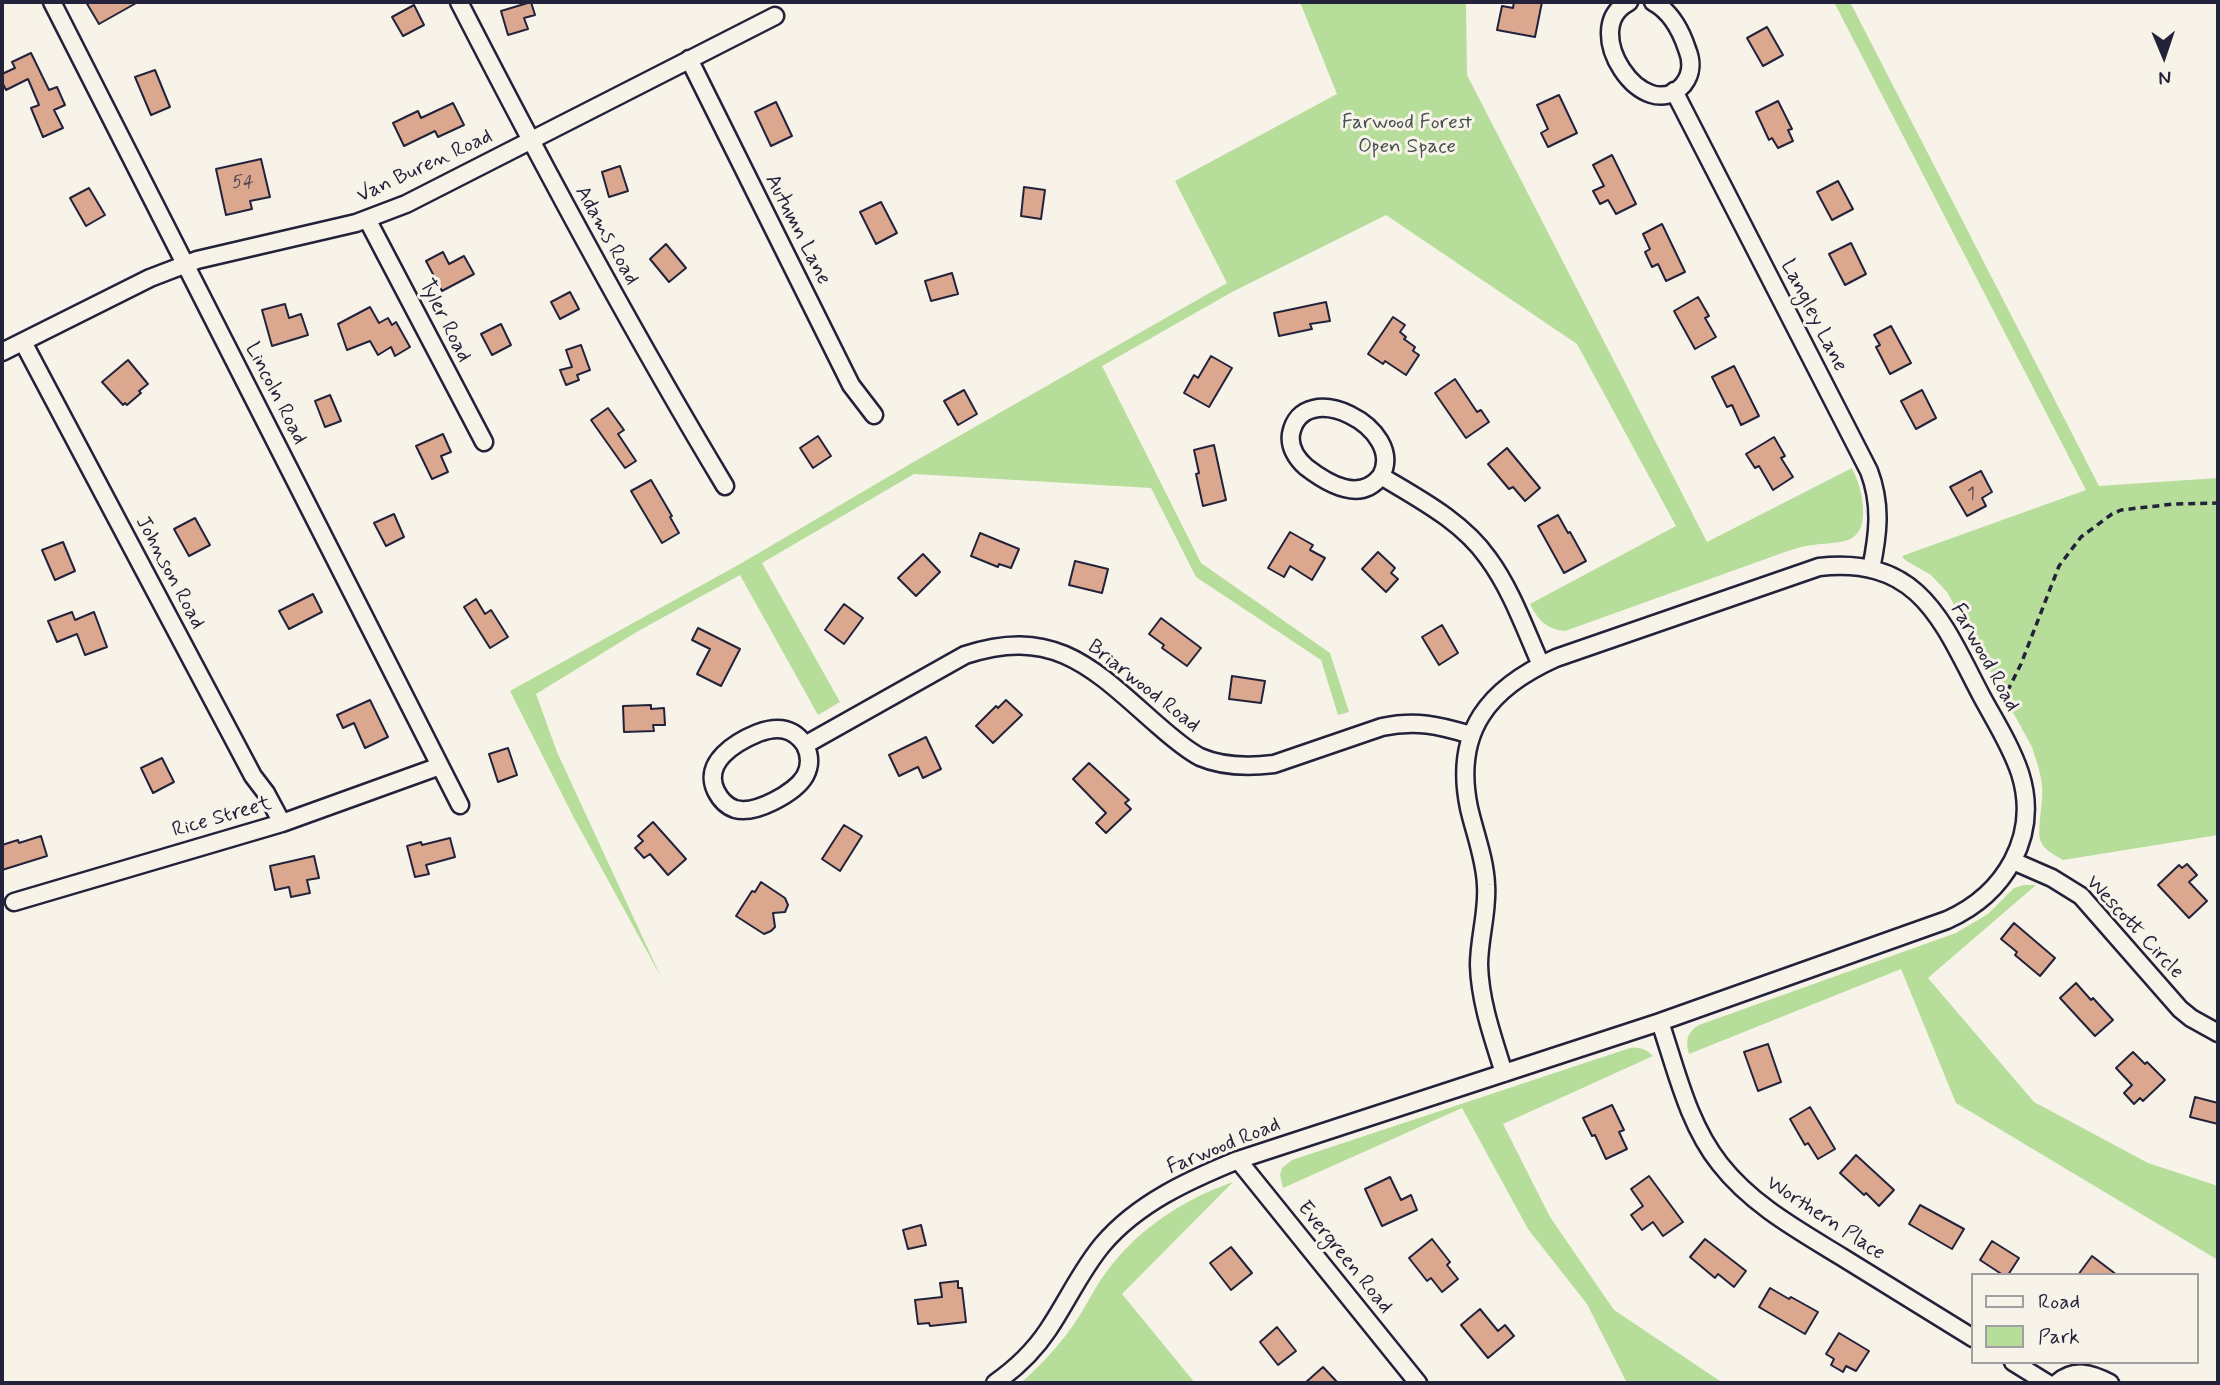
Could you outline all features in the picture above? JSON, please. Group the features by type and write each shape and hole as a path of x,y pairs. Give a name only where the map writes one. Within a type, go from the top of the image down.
{"street":[{"name":"Lincoln Road","path":"52,2 460,805"},
{"name":"Adams Road","path":"459,2 529,140 724,486"},
{"path":"1629,2 1616,11 1609,29 1611,43 1620,64 1633,83 1643,92 1656,95 1674,91 1688,78 1691,65 1689,52 1673,21 1662,7 1653,2"},
{"name":"Van Buren Road","path":"2,352 150,278 197,260 356,223 406,204 775,16"},
{"name":"Autumn Lane","path":"689,59 851,385 874,415"},
{"name":"Langley Lane","path":"1674,91 1869,471 1875,487 1879,521 1871,569"},
{"name":"Tyler Road","path":"367,219 484,442"},
{"name":"Johnson Road","path":"23,342 253,776 266,793 282,823"},
{"path":"1323,407 1357,420 1375,434 1383,445 1386,464 1381,476 1367,488 1354,490 1341,488 1320,477 1302,463 1294,452 1291,439 1296,422 1310,409 1323,407"},
{"path":"1381,476 1450,519 1487,556 1541,664"},
{"name":"Farwood Road","path":"995,1383 1016,1366 1046,1334 1102,1244 1126,1220 1186,1182 1238,1160 1660,1023 1964,912 1992,890 2013,861 2024,827 2024,791 2014,758 1941,619 1930,605 1903,582 1871,569 1836,565 1802,571 1541,664 1497,694 1486,707 1471,735 1466,762 1466,793 1486,881 1487,900 1480,951 1480,981 1504,1073"},
{"name":"Briarwood Road","path":"805,745 965,655 1007,645 1049,649 1088,666 1176,741 1200,757 1230,765 1274,764 1398,724 1428,724 1471,735"},
{"path":"779,728 792,731 805,745 809,762 805,775 796,786 777,799 743,810 730,807 717,794 713,782 716,763 726,752 744,740 765,730 779,728"},
{"name":"Rice Street","path":"14,902 282,823 440,766"},
{"name":"Wescott Circle","path":"2013,861 2052,878 2081,897 2180,1009 2218,1033"},
{"name":"Worthern Place","path":"1660,1023 1690,1110 1704,1140 1719,1163 1741,1188 1781,1219 1972,1337"},
{"name":"Evergreen Road","path":"1238,1160 1418,1383"},
{"path":"2016,1364 2048,1383"},
{"path":"2057,1383 2068,1375 2081,1373 2110,1383"}],"path":[{"path":"1994,720 2021,664 2059,566 2081,537 2121,510 2174,504 2218,503"}],"green space":[{"name":"Farwood Forest Open Space","path":"1300,2 1466,2 1467,75 1707,542 1852,468 1863,504 1859,531 1848,540 1792,550 1565,631 1548,626 1536,615 1530,604 1676,526 1577,344 1386,215 1232,292 1102,366 1201,563 1330,653 1349,712 1338,715 1321,660 1196,577 1151,488 914,474 762,563 840,702 818,715 740,575 640,630 536,694 557,752 661,977 574,818 510,691 740,564 1227,283 1175,181 1337,94"},
{"path":"1834,2 1850,2 2099,486 2218,478 2218,835 2063,860 2048,850 2040,837 2042,786 2032,747 1947,592 1931,575 1902,556 2086,490"},
{"path":"2036,885 1928,978 2034,1102 2148,1163 2218,1186 2218,1260 1956,1103 1901,969 1689,1054 1688,1037 1699,1025 1956,933 1988,914 2014,888"},
{"path":"1630,1048 1643,1049 1653,1056 1503,1124 1550,1217 1614,1310 1723,1383 1627,1383 1587,1304 1528,1229 1462,1108 1283,1188 1280,1175 1282,1168 1292,1160"},
{"path":"1233,1182 1122,1294 1195,1383 1021,1383 1065,1336 1100,1281 1127,1248 1176,1209"}],"building":[{"path":"86,2 138,2 99,24"},
{"path":"531,2 535,15 524,18 528,29 508,35 501,11"},
{"path":"1514,2 1542,2 1535,37 1497,30 1502,6 1513,8"},
{"path":"414,5 424,25 403,36 392,17"},
{"path":"1767,27 1783,55 1763,66 1747,38"},
{"path":"31,53 49,90 57,87 65,105 54,110 63,128 43,137 31,108 39,105 28,79 6,90 2,82 2,74 15,68 12,62"},
{"path":"155,70 170,107 151,115 135,77"},
{"path":"1559,95 1577,133 1548,147 1541,133 1548,129 1537,105"},
{"path":"1778,101 1792,129 1788,130 1793,141 1778,148 1772,138 1769,140 1756,112"},
{"path":"776,102 792,136 771,146 755,112"},
{"path":"453,103 464,125 438,137 435,131 404,146 393,123 418,111 421,118"},
{"path":"1612,155 1636,204 1616,214 1608,200 1600,204 1593,191 1604,186 1593,165"},
{"path":"261,159 270,197 250,201 252,209 226,215 216,169"},
{"path":"620,166 628,191 609,197 602,172"},
{"path":"1838,181 1853,209 1832,220 1817,192"},
{"path":"1024,187 1045,190 1041,219 1021,216"},
{"path":"89,188 105,215 86,226 70,198"},
{"path":"881,202 897,233 876,244 860,212"},
{"path":"1662,224 1685,272 1666,281 1658,264 1652,267 1645,252 1650,249 1643,234"},
{"path":"1851,243 1866,274 1845,285 1829,254"},
{"path":"666,244 686,268 669,282 650,259"},
{"path":"443,252 449,264 464,256 474,274 442,291 426,261"},
{"path":"952,273 958,294 931,301 925,281"},
{"path":"570,292 579,309 560,319 551,302"},
{"path":"1698,297 1709,316 1705,318 1716,337 1695,349 1674,311"},
{"path":"1326,302 1330,321 1310,324 1312,329 1279,336 1274,313"},
{"path":"285,304 289,318 301,314 308,335 272,346 262,310"},
{"path":"370,307 379,323 388,318 392,325 396,322 410,347 395,356 391,347 378,355 370,341 347,350 338,324"},
{"path":"1393,317 1405,325 1400,332 1419,355 1406,375 1368,354"},
{"path":"501,324 511,345 492,355 481,334"},
{"path":"1891,326 1911,363 1890,374 1876,347 1880,345 1874,335"},
{"path":"581,345 590,370 577,375 579,380 566,385 560,370 572,367 566,350"},
{"path":"1211,356 1232,368 1209,407 1184,393 1194,375 1198,378"},
{"path":"128,360 148,384 127,405 123,405 102,382"},
{"path":"1734,366 1759,416 1741,425 1732,405 1727,407 1712,377"},
{"path":"1455,379 1477,412 1481,410 1489,422 1466,438 1435,393"},
{"path":"964,390 977,414 958,425 944,401"},
{"path":"1922,390 1936,418 1916,429 1901,401"},
{"path":"330,395 341,421 325,427 315,401"},
{"path":"608,408 624,430 618,434 636,461 625,468 591,420"},
{"path":"443,434 451,452 441,456 448,472 432,479 416,446"},
{"path":"818,436 831,456 813,468 800,448"},
{"path":"1774,437 1785,456 1781,458 1793,477 1773,490 1759,466 1755,468 1746,454"},
{"path":"1214,445 1226,500 1203,506 1194,450"},
{"path":"1507,448 1540,488 1525,501 1513,487 1509,489 1488,464"},
{"path":"1981,471 1992,492 1982,498 1986,506 1967,516 1950,487"},
{"path":"651,480 679,533 662,543 631,491"},
{"path":"394,514 404,537 386,546 374,523"},
{"path":"1558,515 1586,561 1564,573 1538,526"},
{"path":"195,518 210,545 189,556 174,529"},
{"path":"1290,532 1313,545 1310,550 1325,558 1312,580 1290,566 1284,577 1268,568"},
{"path":"980,533 1019,549 1011,568 999,564 998,567 971,556"},
{"path":"63,542 75,571 55,580 42,550"},
{"path":"1378,552 1395,568 1391,573 1398,579 1386,592 1362,569"},
{"path":"923,554 940,572 916,596 898,578"},
{"path":"1075,561 1108,569 1102,593 1069,585"},
{"path":"313,594 322,612 289,629 279,611"},
{"path":"476,599 485,614 491,610 508,637 490,648 464,607"},
{"path":"844,604 863,618 844,644 825,630"},
{"path":"72,612 75,620 94,612 107,647 85,655 77,634 57,642 48,621"},
{"path":"1161,618 1201,648 1187,666 1162,648 1164,645 1149,634"},
{"path":"1442,625 1458,653 1439,665 1422,637"},
{"path":"698,628 740,649 721,686 697,674 710,649 692,640"},
{"path":"1232,676 1265,681 1261,703 1229,699"},
{"path":"370,700 388,737 365,748 354,723 343,728 337,715"},
{"path":"1006,700 1022,715 993,743 976,726"},
{"path":"651,705 651,709 664,708 665,725 653,725 654,731 624,732 623,706"},
{"path":"926,737 941,769 923,778 918,767 899,776 889,755"},
{"path":"508,748 517,775 498,782 489,754"},
{"path":"162,758 174,782 153,793 141,768"},
{"path":"1089,763 1129,800 1125,803 1131,809 1106,833 1096,823 1106,813 1073,779"},
{"path":"653,822 686,859 668,875 650,854 644,858 635,848 643,841 638,836"},
{"path":"844,825 862,836 840,871 822,859"},
{"path":"41,836 47,856 2,870 2,845"},
{"path":"450,838 455,857 426,865 429,874 415,877 407,846"},
{"path":"314,856 319,878 307,880 310,893 291,897 289,887 275,890 270,866"},
{"path":"2187,864 2197,875 2189,882 2207,901 2189,918 2158,885 2179,865 2182,868"},
{"path":"761,882 785,898 788,905 785,912 773,913 775,927 764,934 736,916"},
{"path":"2014,923 2055,958 2040,976 2001,939"},
{"path":"2076,983 2113,1020 2095,1036 2060,998"},
{"path":"1768,1044 1781,1082 1758,1091 1744,1052"},
{"path":"2133,1052 2165,1080 2143,1101 2140,1098 2134,1104 2124,1093 2132,1085 2116,1068"},
{"path":"2195,1097 2218,1103 2218,1124 2190,1117"},
{"path":"1612,1105 1624,1130 1619,1132 1627,1149 1606,1159 1595,1135 1592,1136 1583,1118"},
{"path":"1810,1107 1835,1149 1818,1159 1808,1143 1805,1145 1790,1119"},
{"path":"1856,1155 1894,1190 1879,1206 1840,1173"},
{"path":"1649,1176 1683,1222 1663,1236 1653,1222 1642,1230 1631,1215 1643,1206 1631,1189"},
{"path":"1390,1177 1401,1200 1411,1195 1417,1210 1382,1226 1365,1189"},
{"path":"1920,1205 1964,1229 1952,1249 1909,1224"},
{"path":"921,1225 926,1245 908,1249 903,1230"},
{"path":"1432,1239 1450,1262 1447,1265 1458,1279 1442,1292 1431,1278 1427,1281 1409,1258"},
{"path":"1705,1239 1746,1271 1734,1287 1718,1274 1715,1278 1690,1257"},
{"path":"1992,1241 2019,1258 2009,1273 2000,1273 1980,1260"},
{"path":"1231,1247 1252,1273 1231,1290 1210,1263"},
{"path":"2092,1256 2114,1273 2079,1273"},
{"path":"958,1281 958,1288 962,1288 966,1322 930,1326 929,1323 918,1324 915,1300 942,1297 940,1283"},
{"path":"1770,1288 1818,1312 1805,1334 1759,1307"},
{"path":"1480,1309 1498,1331 1505,1325 1514,1336 1488,1358 1461,1325"},
{"path":"1277,1327 1296,1351 1278,1365 1260,1342"},
{"path":"1839,1333 1869,1351 1856,1371 1846,1366 1843,1372 1831,1365 1834,1359 1826,1354"},
{"path":"1323,1367 1338,1383 1305,1383"}]}
